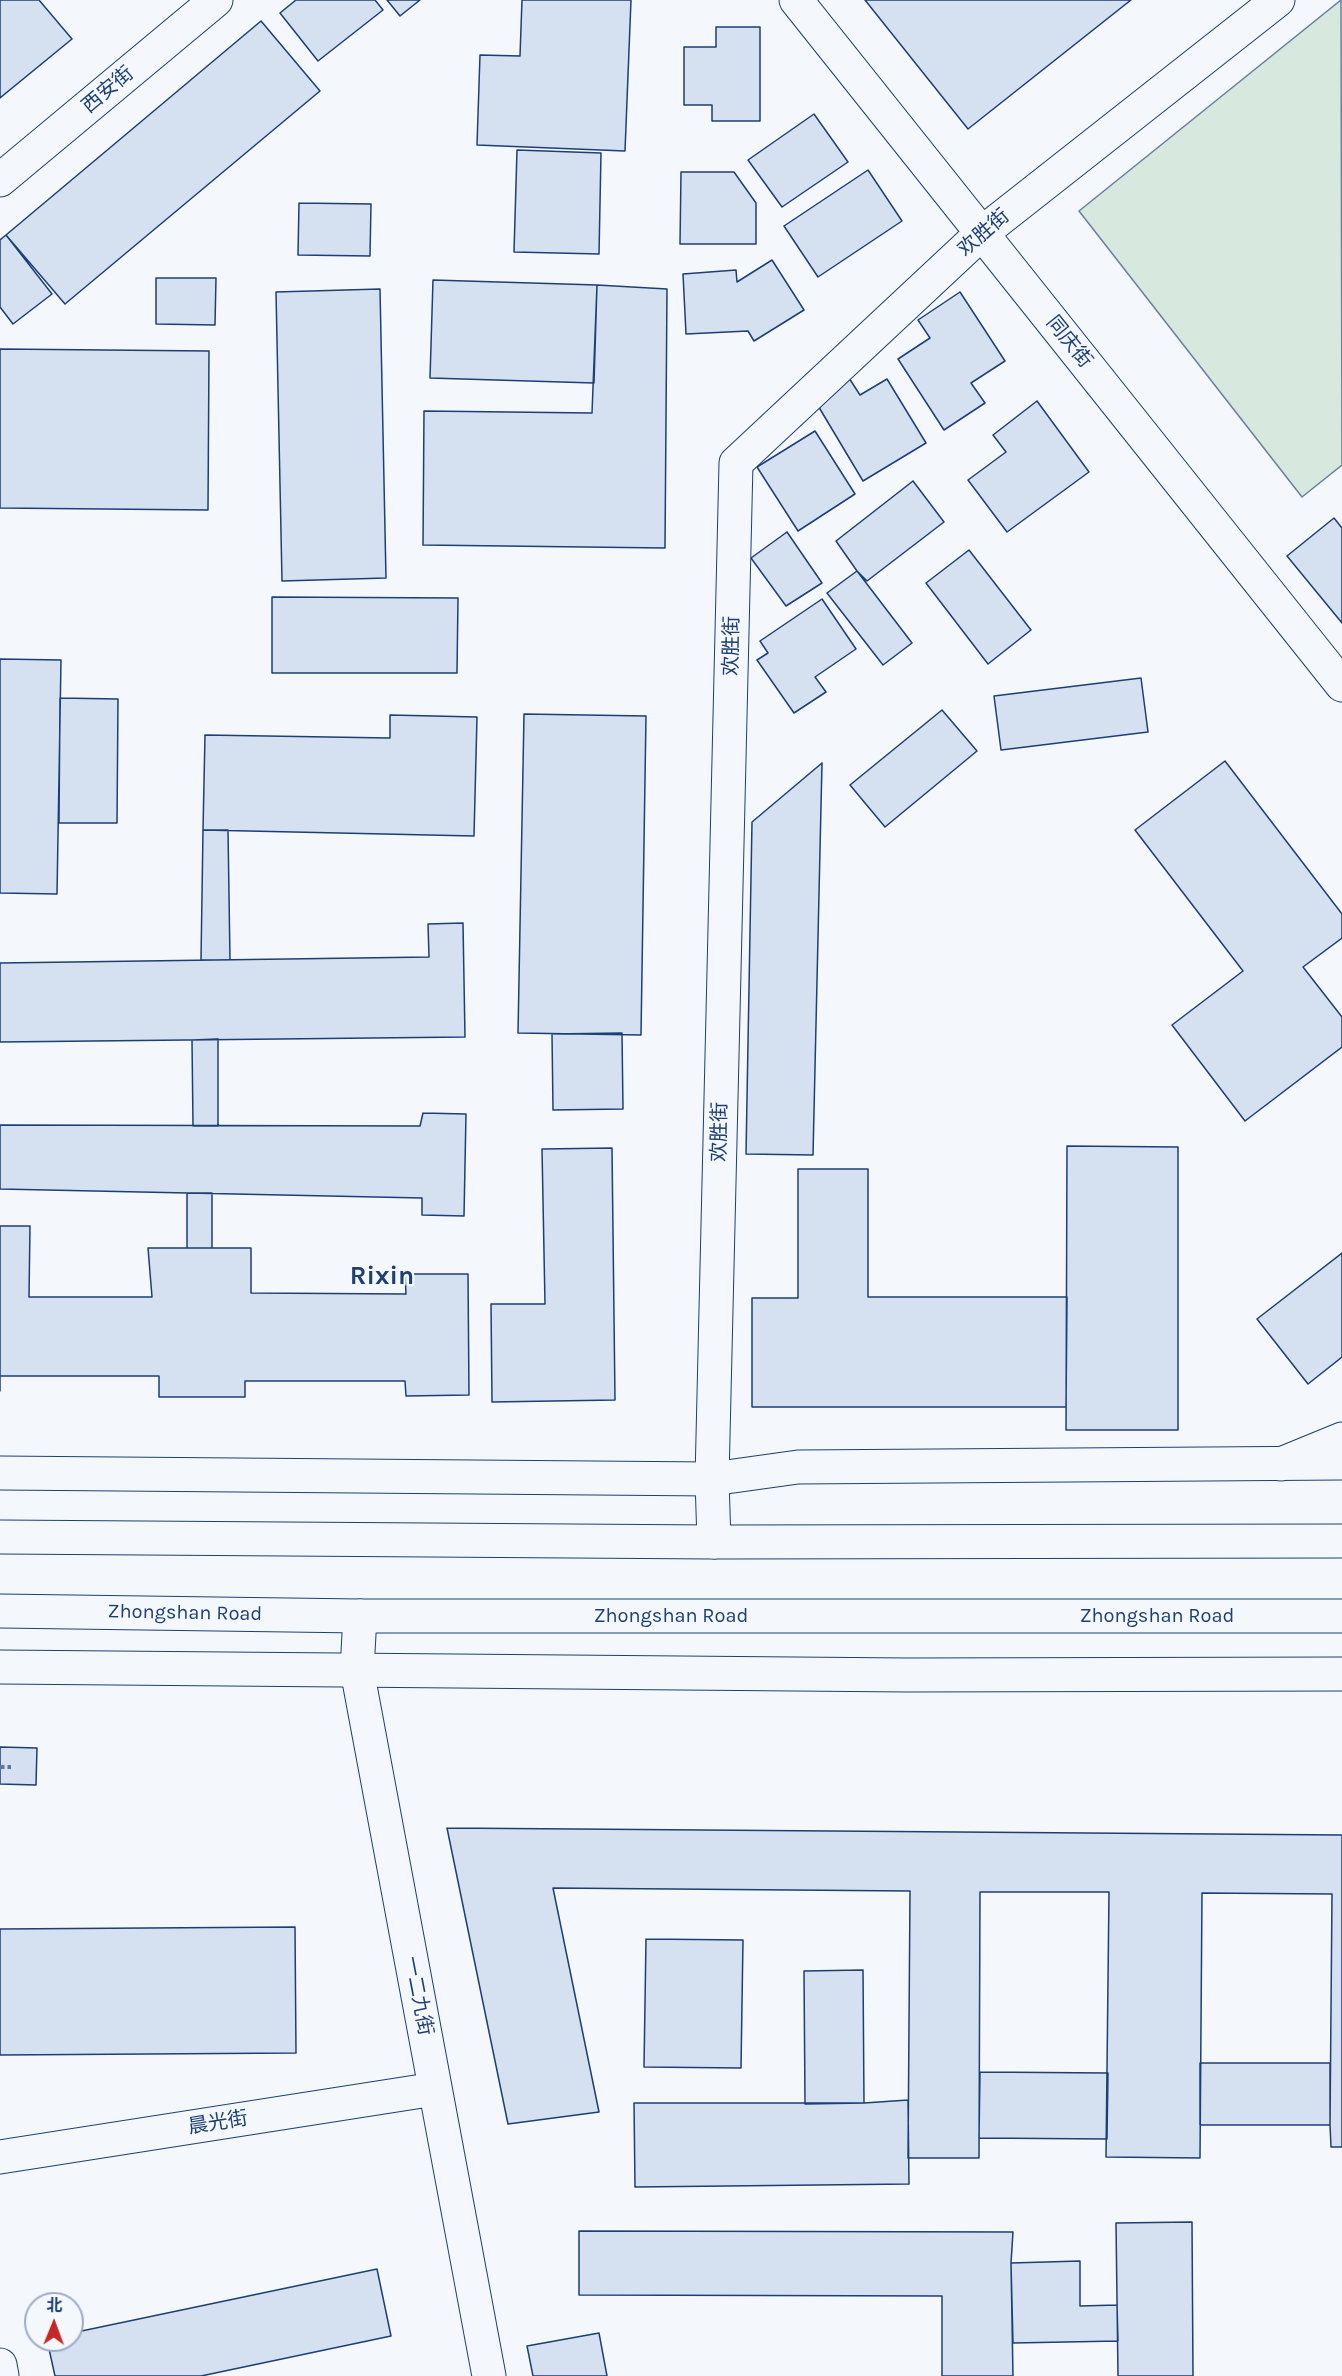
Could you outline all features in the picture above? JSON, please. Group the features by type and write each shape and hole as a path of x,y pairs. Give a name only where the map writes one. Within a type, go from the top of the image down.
{"main road":[{"name":"西安街","path":"0,180 216,0"},
{"name":"同庆街","path":"796,0 1342,685"},
{"name":"欢胜街","path":"714,1542 712,1479 736,463 982,233 1278,0"},
{"path":"1279,1465 1342,1439"},
{"path":"0,1473 712,1479 798,1467 1342,1463"},
{"path":"0,1537 714,1542 1342,1541"},
{"name":"Zhongshan Road","path":"0,1611 360,1616 1342,1616"},
{"name":"一二九街","path":"360,1616 357,1670 489,2376"},
{"path":"0,1667 908,1675 1342,1674"},
{"name":"晨光街","path":"0,2157 435,2089"},
{"path":"0,2365 2,2376"}],"path":[{"path":"0,1767 11,1767"}],"shaded area":[{"path":"1341,0 1342,465 1302,497 1079,211"}],"building":[{"path":"0,0 39,0 72,39 0,98"},
{"path":"296,0 375,0 383,10 318,61 280,13"},
{"path":"387,0 420,0 400,16"},
{"path":"522,0 631,0 625,151 477,145 480,55 520,56"},
{"path":"865,0 1131,0 968,129"},
{"path":"261,21 320,91 65,304 6,235"},
{"path":"716,27 760,27 760,121 712,121 712,105 684,105 684,47 716,47"},
{"path":"814,114 848,162 782,207 748,160"},
{"path":"517,150 601,153 599,254 514,252"},
{"path":"868,170 902,221 818,277 784,226"},
{"path":"681,172 734,172 756,203 756,244 680,244"},
{"path":"299,203 371,204 370,256 298,255"},
{"path":"6,235 52,294 13,324 0,307 0,240"},
{"path":"772,260 804,310 754,341 748,331 686,334 683,274 736,270 737,282"},
{"path":"156,278 216,278 215,325 156,324"},
{"path":"433,280 597,285 594,383 430,378"},
{"path":"597,285 667,289 665,548 423,545 424,411 592,413"},
{"path":"380,289 386,578 282,581 276,292"},
{"path":"960,292 1005,361 971,383 985,403 944,430 898,359 930,338 918,320"},
{"path":"0,349 209,351 208,510 0,508"},
{"path":"849,378 860,395 887,379 926,443 863,481 814,399"},
{"path":"1037,401 1089,472 1007,532 968,480 1006,452 993,435"},
{"path":"815,431 855,494 798,531 757,467"},
{"path":"913,481 944,522 867,581 836,541"},
{"path":"1334,518 1342,528 1342,623 1287,556"},
{"path":"787,532 822,583 786,606 751,558"},
{"path":"969,550 1031,630 988,664 926,583"},
{"path":"857,571 912,643 883,665 827,593"},
{"path":"272,597 458,598 457,673 272,673"},
{"path":"822,599 856,649 815,677 826,692 794,713 757,660 768,653 760,641"},
{"path":"0,659 61,660 57,894 0,893"},
{"path":"1141,678 1148,732 1001,750 994,696"},
{"path":"60,698 118,699 117,823 59,823"},
{"path":"942,710 977,751 885,827 850,785"},
{"path":"524,714 646,716 641,1035 518,1033"},
{"path":"390,715 477,717 474,836 203,830 205,735 390,738"},
{"path":"1225,761 1342,914 1342,938 1303,967 1342,1017 1342,1047 1245,1121 1172,1025 1243,971 1135,830"},
{"path":"822,763 813,1155 746,1154 752,822"},
{"path":"203,830 228,830 230,960 201,960"},
{"path":"463,923 465,1037 0,1042 0,963 429,957 428,924"},
{"path":"622,1033 623,1109 553,1110 552,1034"},
{"path":"218,1039 218,1126 193,1126 192,1040"},
{"path":"423,1113 466,1114 464,1216 422,1215 422,1198 0,1189 0,1125 420,1126"},
{"path":"1067,1146 1178,1147 1178,1430 1066,1430"},
{"path":"612,1148 615,1400 492,1402 491,1304 545,1304 542,1149"},
{"path":"798,1169 868,1169 868,1297 1067,1297 1066,1407 752,1407 752,1298 798,1298"},
{"path":"187,1193 212,1193 212,1248 187,1248"},
{"path":"0,1226 30,1226 29,1297 152,1297 148,1248 251,1248 251,1293 406,1294 405,1274 468,1274 469,1395 406,1396 405,1381 245,1381 245,1397 159,1397 159,1376 0,1376"},
{"path":"1342,1253 1342,1357 1308,1384 1257,1319"},
{"path":"0,1747 37,1748 36,1785 0,1784"},
{"path":"447,1828 1342,1835 1342,2147 1331,2147 1330,2125 1332,1894 1202,1893 1200,2158 1106,2157 1109,1892 980,1892 979,2158 908,2158 910,1891 553,1888 599,2112 508,2124"},
{"path":"295,1927 296,2053 0,2055 0,1929"},
{"path":"646,1939 743,1940 741,2068 644,2067"},
{"path":"863,1970 864,2103 805,2104 804,1971"},
{"path":"1200,2063 1330,2063 1330,2125 1200,2125"},
{"path":"980,2072 1108,2073 1107,2139 979,2138"},
{"path":"908,2100 909,2184 635,2187 634,2103 864,2103"},
{"path":"1192,2222 1193,2376 1118,2376 1116,2223"},
{"path":"579,2231 1013,2232 1011,2263 1013,2376 942,2376 942,2296 579,2295"},
{"path":"1080,2261 1080,2306 1117,2305 1118,2341 1013,2343 1011,2263"},
{"path":"377,2269 391,2336 201,2376 55,2376 50,2352 84,2352 84,2330"},
{"path":"599,2333 607,2376 533,2376 527,2346"}],"district":[{"name":"Rixin","path":"382,1277"}]}
